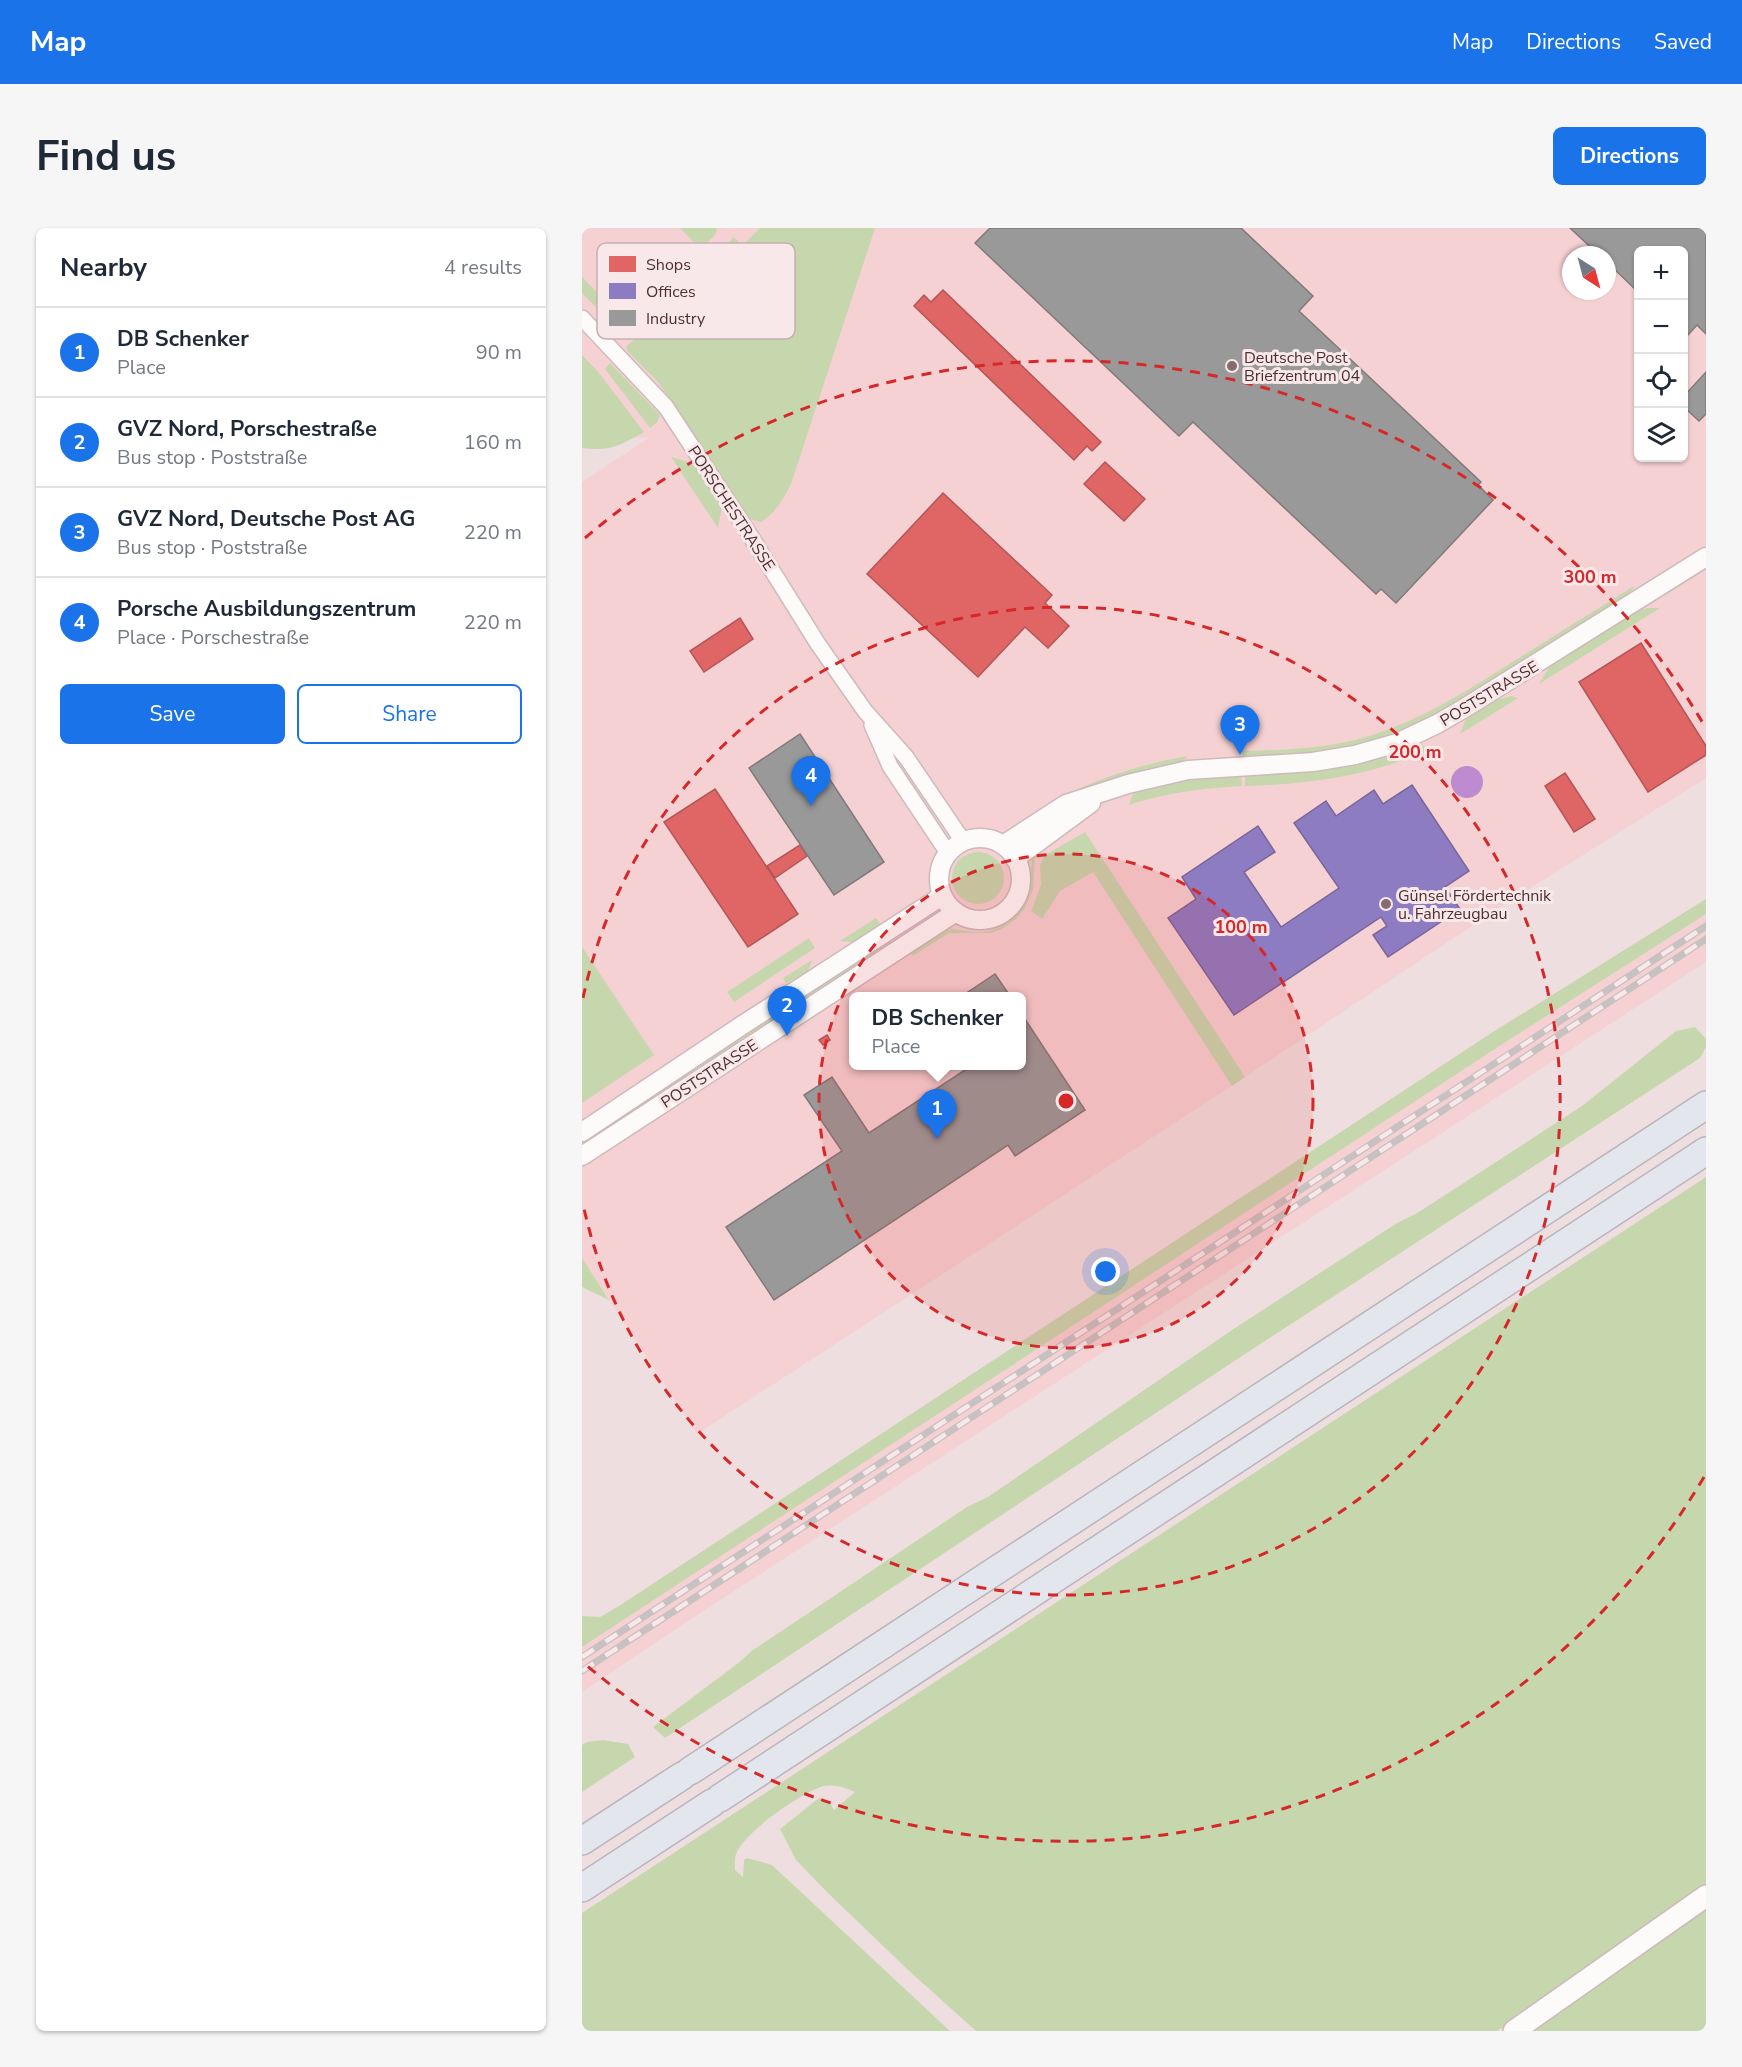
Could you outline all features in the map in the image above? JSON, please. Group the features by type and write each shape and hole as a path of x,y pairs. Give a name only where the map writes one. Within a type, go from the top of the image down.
{"highway":[{"path":"582,1841 1706,1106"},
{"path":"582,1888 1706,1151"}],"main road":[{"path":"1514,2031 1706,1896"}],"street":[{"name":"PORSCHESTRASSE","path":"582,318 597,334"},
{"name":"PORSCHESTRASSE","path":"602,339 666,407 818,644 865,711 906,756 963,842"},
{"name":"POSTSTRASSE","path":"1003,844 1066,804 1148,778 1188,770 1314,762 1355,755 1397,742 1463,709 1706,557"},
{"name":"PORSCHESTRASSE","path":"865,711 890,766 948,853"},
{"name":"POSTSTRASSE","path":"1015,859 1107,791"},
{"path":"978,838 1003,844 1019,868 1020,888 1013,903 1005,911 985,919 966,917 956,912 942,896 939,885 942,863 948,853 963,842 978,838"},
{"name":"POSTSTRASSE","path":"582,1132 942,896"},
{"name":"POSTSTRASSE","path":"582,1156 956,912"}],"shaded area":[{"path":"582,228 1706,228 1706,778 1505,904 1245,1077 697,1434 582,1258 582,482 650,437 591,440 582,432"},
{"path":"1467,766 1478,771 1483,782 1478,793 1467,798 1456,793 1451,782 1456,771"},
{"path":"1706,899 1706,962 694,1617 582,1692 582,1631 1493,1032"}],"green space":[{"path":"680,228 717,229 715,235 706,243 694,243"},
{"path":"760,228 875,228 791,484 779,505 761,522 750,519 659,383 628,352 626,347 635,339 795,339 795,243 745,243"},
{"path":"734,237 739,243 728,243"},
{"path":"582,277 597,292 597,308 582,293"},
{"path":"582,355 599,373 644,432 629,441 608,448 582,448"},
{"path":"610,363 660,415 657,422 650,428 605,369"},
{"path":"671,457 693,463 722,507 718,528"},
{"path":"1634,586 1630,594 1602,612 1479,689 1419,722 1377,739 1327,751 1242,757 1242,751 1327,745 1355,740 1398,726 1457,696"},
{"path":"1647,608 1660,608 1539,684 1549,667 1636,612"},
{"path":"1512,696 1518,698 1460,734 1466,719 1496,700"},
{"path":"1416,744 1434,748 1410,758 1341,777 1245,786 1245,775 1291,773 1332,767 1373,758"},
{"path":"1188,756 1182,762 1118,778 1056,800 1120,773"},
{"path":"1241,775 1242,786 1184,792 1129,805 1133,794 1146,790 1187,781"},
{"path":"1062,830 1064,835 1054,840 1035,857 1033,890 1025,908 1016,919 1002,929 991,933 949,933 913,956 910,952 932,936 945,930 982,932 1006,924 1019,912 1028,897 1033,856"},
{"path":"1085,832 1245,1077 1232,1086 1093,872 1060,891 1042,919 1031,911 1041,885 1040,865 1045,855"},
{"path":"978,852 988,854 996,860 1002,868 1004,878 1002,888 996,896 988,902 978,904 968,902 960,896 954,888 952,878 954,868 960,860 968,854"},
{"path":"1706,899 1706,914 1504,1043 582,1647 582,1616 600,1617 619,1606 1493,1032"},
{"path":"876,918 883,929 861,943 840,941"},
{"path":"887,937 892,943 582,1146 582,1137"},
{"path":"809,938 815,948 734,1002 727,992"},
{"path":"582,947 654,1055 582,1103"},
{"path":"812,960 808,972 786,983 783,978"},
{"path":"1695,1027 1706,1039 1706,1047 1700,1058 1245,1354 665,1738 653,1727 753,1650 967,1507 988,1497 1235,1328 1582,1106 1676,1031"},
{"path":"1706,1177 1706,1884 1497,2031 976,2031 907,1969 796,1860 780,1829 819,1798 830,1803 834,1810 855,1792 840,1787 824,1786 789,1804 751,1834 736,1854 735,1870 743,1877 744,1860 747,1858 772,1865 950,2031 582,2031 582,1913"},
{"path":"582,1258 609,1300 582,1287"},
{"path":"603,1740 628,1744 635,1757 582,1792 582,1745"},
{"path":"1706,1906 1706,2031 1527,2031"}],"building: Shops":[{"path":"943,290 1101,442 1092,451 1087,446 1074,460 914,306 924,295 931,302"},
{"path":"1105,462 1145,499 1124,521 1084,484"},
{"path":"943,493 1052,595 1045,603 1069,626 1048,648 1025,627 978,677 867,574"},
{"path":"740,618 753,639 704,672 690,651"},
{"path":"1641,643 1706,746 1706,755 1648,792 1579,682"},
{"path":"1565,773 1595,819 1574,832 1545,786"},
{"path":"715,789 798,914 748,947 664,822"},
{"path":"800,845 807,856 775,878 767,866"},
{"path":"827,1035 830,1040 823,1045 819,1040"}],"building: Offices":[{"name":"Günsel Fördertechnik u. Fahrzeugbau","path":"1412,785 1469,871 1445,887 1460,909 1388,957 1373,935 1387,926 1381,917 1234,1015 1168,918 1196,899 1182,877 1258,826 1275,852 1244,872 1281,927 1339,888 1294,823 1326,801 1336,816 1374,790 1383,804"}],"building: Industry":[{"name":"Deutsche Post Briefzentrum 04","path":"990,228 1241,228 1313,296 1299,311 1481,482 1478,485 1493,500 1396,603 1381,589 1376,594 1193,422 1179,436 975,243"},
{"path":"1570,228 1706,228 1706,334 1697,325 1688,335 1688,246 1634,246 1634,288 1616,271 1616,246 1589,246"},
{"path":"1706,372 1706,414 1699,421 1688,411 1688,392"},
{"path":"800,734 884,862 834,895 749,768"},
{"path":"995,974 1007,992 968,992"},
{"path":"1026,1021 1085,1110 1015,1156 1008,1145 774,1300 726,1227 842,1151 804,1095 832,1077 869,1133 965,1070 1026,1070"}],"railway":[{"path":"582,1657 1706,926"},
{"path":"582,1671 1706,939"}],"place":[{"name":"Deutsche Post Briefzentrum 04","path":"1232,366"},
{"name":"GVZ Nord, Deutsche Post AG","path":"1240,755"},
{"name":"Porsche Ausbildungszentrum","path":"811,806"},
{"name":"Günsel Fördertechnik u. Fahrzeugbau","path":"1386,904"},
{"name":"GVZ Nord, Porschestraße","path":"787,1036"},
{"name":"DB Schenker","path":"937,1139"}]}
